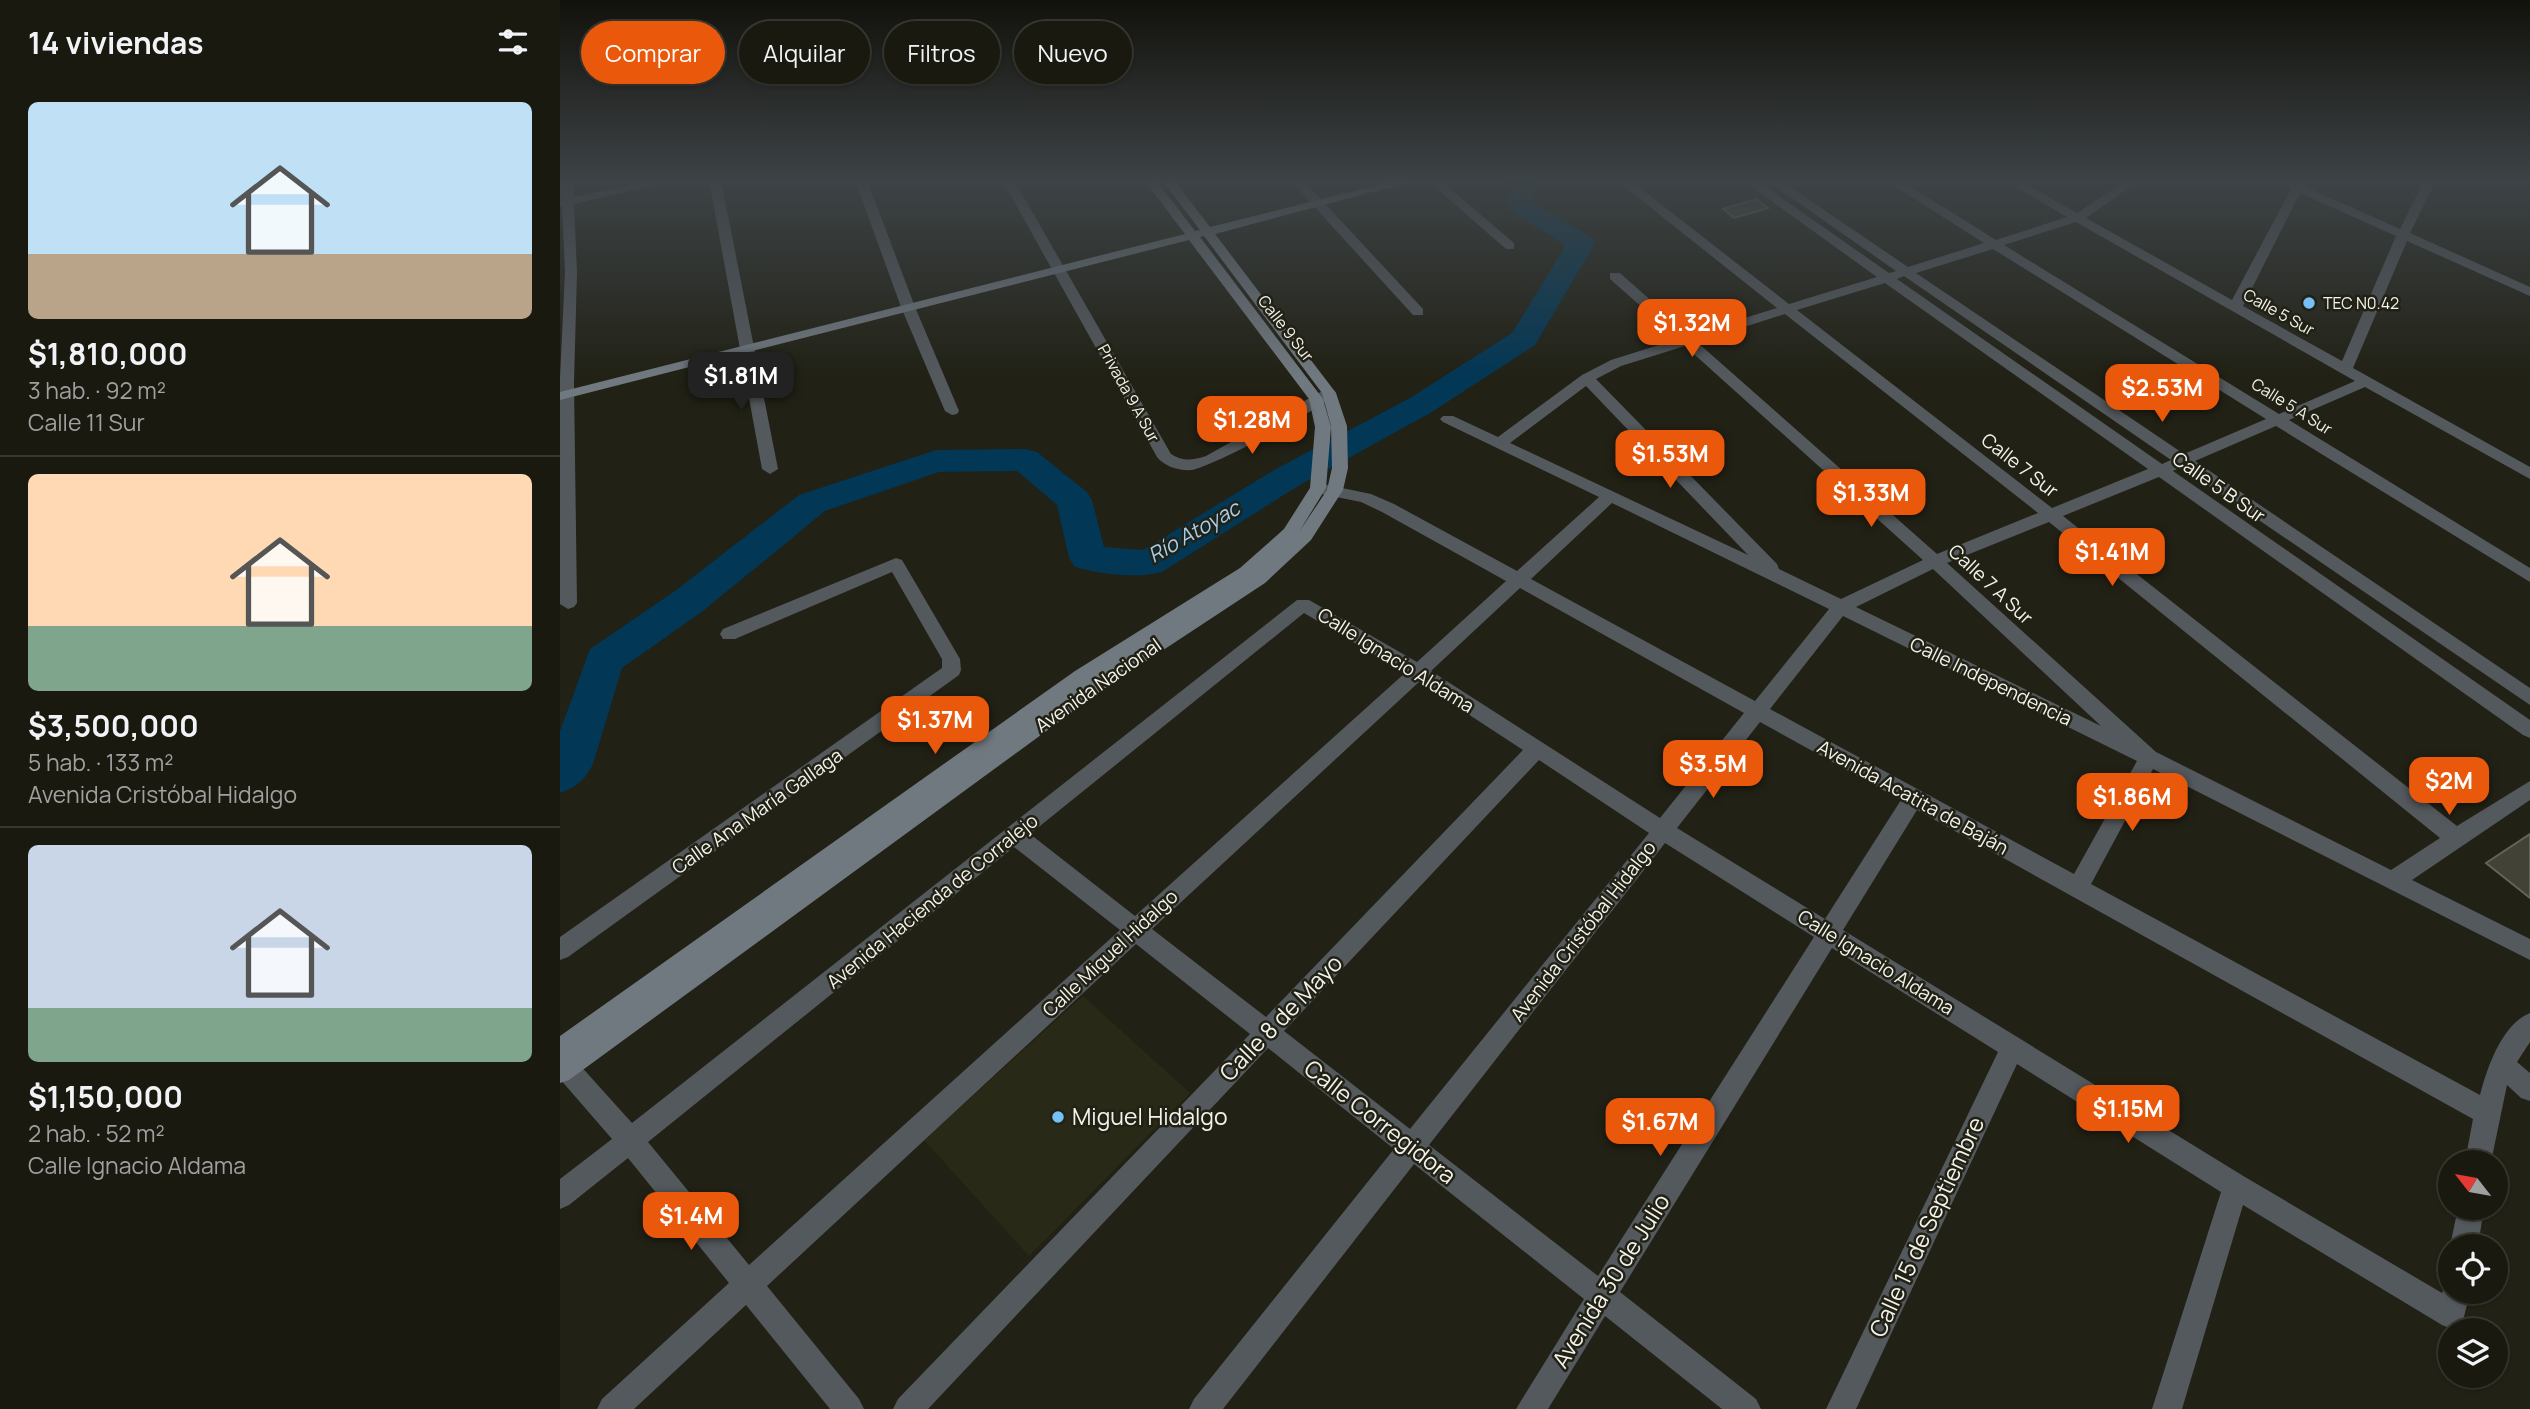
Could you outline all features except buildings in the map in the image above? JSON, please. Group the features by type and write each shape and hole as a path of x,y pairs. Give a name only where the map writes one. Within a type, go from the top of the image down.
{"main road":[{"path":"564,390 1131,246"},
{"name":"Calle 9 Sur","path":"1209,246 1322,396"},
{"path":"1322,396 1331,426 1328,478"},
{"name":"Avenida Nacional","path":"561,1062 1094,686 1259,579 1305,536 1328,478"}],"street":[{"path":"568,246 571,272 564,390 568,603"},
{"path":"728,246 770,469"},
{"path":"886,246 952,411"},
{"name":"Privada 9 A Sur","path":"1046,246 1165,457 1176,465 1194,466 1212,459 1322,396"},
{"path":"1356,246 1418,312"},
{"name":"Calle 7 Sur","path":"1707,246 2051,515 2456,838"},
{"name":"Calle 5 B Sur","path":"1840,246 2530,730"},
{"name":"Calle 5 B Sur","path":"1869,246 2530,698"},
{"path":"1499,444 1587,378 1616,363 1992,246"},
{"name":"Calle 5 A Sur","path":"1995,246 2280,419 2530,576"},
{"name":"Calle 5 Sur","path":"2126,246 2530,474"},
{"path":"2235,308 2267,246"},
{"path":"2346,370 2398,246"},
{"path":"2427,246 2530,292"},
{"name":"Calle 7 A Sur","path":"1615,276 1936,561 2149,758"},
{"path":"1587,378 1780,577"},
{"name":"Avenida Cristóbal Hidalgo","path":"1204,1409 1840,607 1936,561 2159,471 2367,382"},
{"name":"Calle Independencia","path":"1448,419 1780,577 2149,758 2530,950"},
{"name":"Avenida Acatita de Baján","path":"1328,478 1388,508 2487,1112"},
{"name":"Calle Miguel Hidalgo","path":"612,1409 1609,497"},
{"name":"Calle Ana María Gallaga","path":"560,950 952,670 951,659 896,564 729,634"},
{"name":"Calle Ignacio Aldama","path":"1303,604 1417,671 1662,831 2236,1186 2438,1294"},
{"name":"Avenida Hacienda de Corralejo","path":"560,1196 1303,604"},
{"name":"Calle 8 de Mayo","path":"908,1409 1537,749"},
{"path":"2078,887 2149,758"},
{"path":"2392,881 2530,789"},
{"name":"Avenida 30 de Julio","path":"1531,1409 1914,797"},
{"name":"Calle Corregidora","path":"1015,835 1746,1409"},
{"path":"2480,1150 2487,1112 2502,1065 2519,1035 2530,1024"},
{"name":"Calle 15 de Septiembre","path":"1840,1409 2013,1046"},
{"path":"561,1062 631,1141 849,1409"},
{"path":"2502,1065 2530,1089"},
{"path":"2167,1409 2236,1186"}],"shaded area":[{"name":"Miguel Hidalgo","path":"1083,996 1190,1093 1029,1256 924,1140"}],"waterway":[{"name":"Río Atoyac","path":"560,775 571,764 604,660 689,601 812,503 936,461 1025,460 1074,500 1088,558 1149,563 1286,478 1421,405 1524,339 1579,246"}],"place":[{"name":"TEC N0.42","path":"2309,303"},
{"name":"Miguel Hidalgo","path":"1058,1117"}]}
